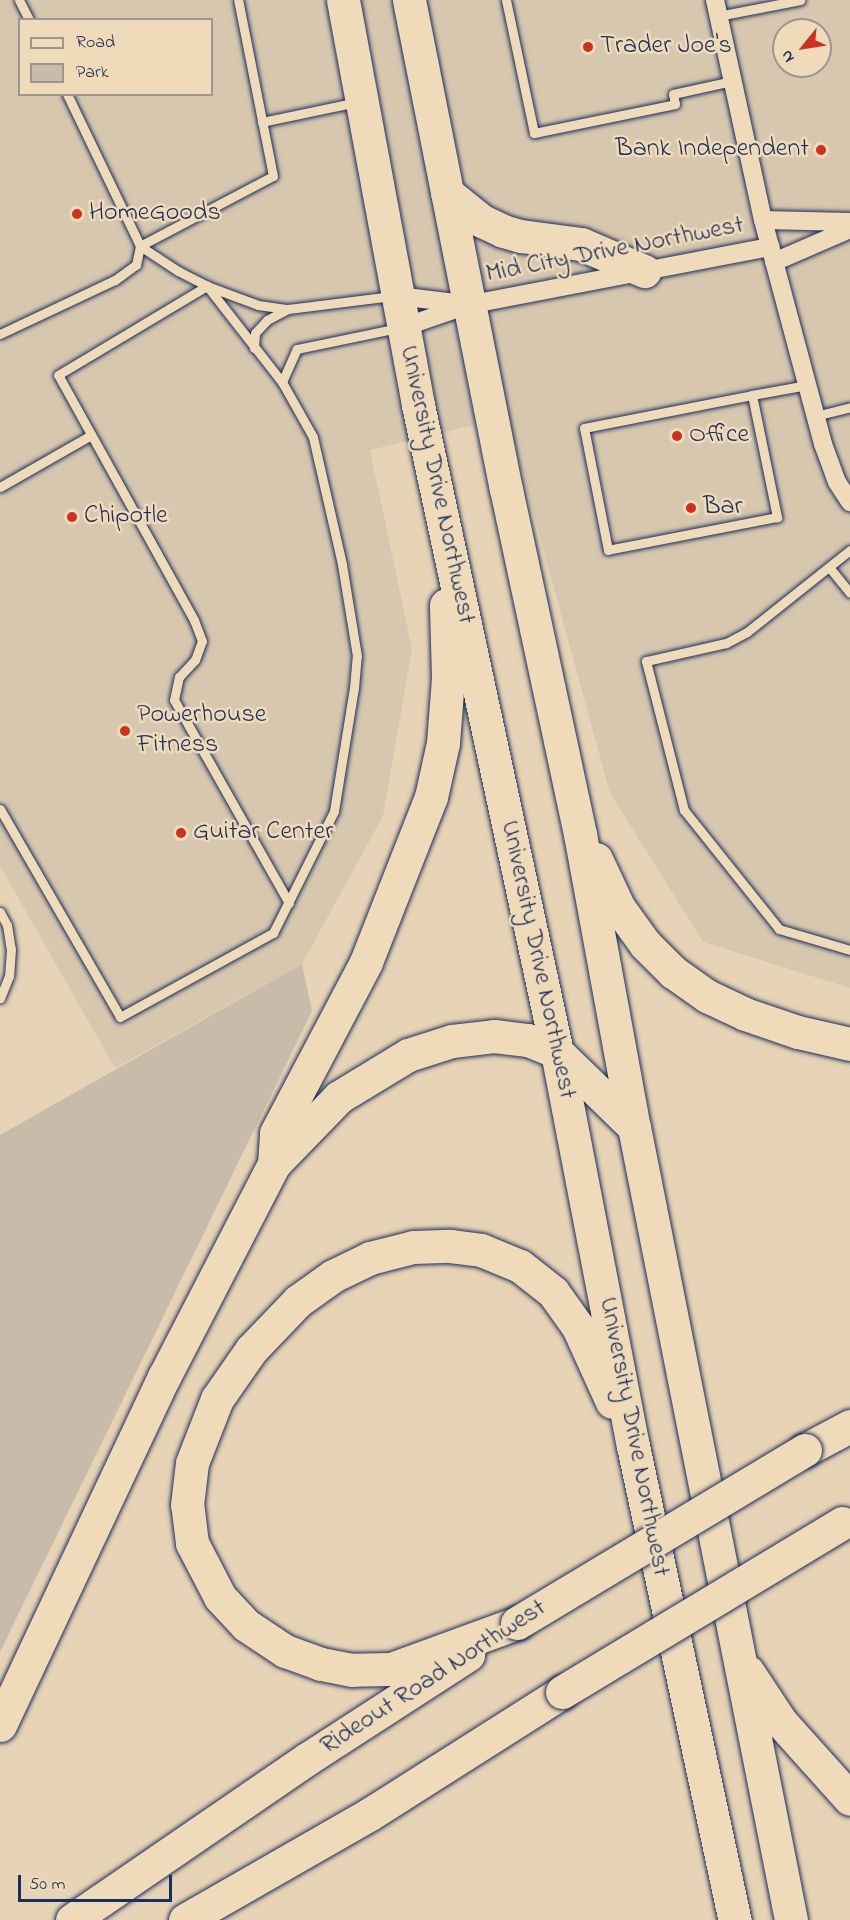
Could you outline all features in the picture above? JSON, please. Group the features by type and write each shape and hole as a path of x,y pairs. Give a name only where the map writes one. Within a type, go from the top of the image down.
{"highway":[{"name":"University Drive Northwest","path":"343,0 398,296 443,519 557,1052 633,1446 735,1920"},
{"path":"409,0 468,305 580,834 634,1127 791,1920"},
{"path":"447,193 482,221 503,231 521,236 581,244 644,271"},
{"path":"274,1164 276,1133 366,962 431,797 443,743 448,678 443,519"},
{"path":"580,834 600,866 619,908 645,944 673,972 707,996 745,1014 798,1032 850,1044"},
{"path":"0,1725 164,1377 274,1164 339,1097 408,1055 452,1041 494,1036 528,1040 557,1052 634,1127"},
{"path":"517,1623 391,1669 352,1670 321,1664 285,1651 246,1625 220,1597 192,1543 187,1505 192,1462 217,1399 251,1350 298,1301 333,1276 370,1258 413,1247 450,1246 482,1251 520,1266 553,1292 578,1327 633,1446"},
{"name":"Rideout Road Northwest","path":"72,1920 307,1759 517,1623 805,1450 850,1426"},
{"path":"185,1920 370,1814 562,1692 848,1521"},
{"path":"741,1660 781,1722 850,1799"}],"street":[{"path":"716,8 763,220 815,416 830,468 850,502"},
{"name":"Mid City Drive Northwest","path":"763,220 850,222"},
{"name":"Mid City Drive Northwest","path":"468,305 644,271 772,254 850,229"},
{"path":"398,296 468,305"},
{"path":"404,327 468,305"}],"lane":[{"path":"19,0 28,18"},
{"path":"0,334 115,280 136,265 141,246 273,176 238,0"},
{"path":"506,0 534,133 675,104 673,94 732,81"},
{"path":"716,8 800,0"},
{"path":"68,96 141,246 178,271 207,286 258,305 288,309 398,296"},
{"path":"262,122 362,101"},
{"path":"0,809 120,1017 273,933 334,811 357,656 353,620 313,437 282,382 207,286"},
{"path":"207,286 58,375 194,620 202,641 195,660 179,677 174,700 289,903"},
{"path":"254,348 255,333 267,320 288,309"},
{"path":"282,382 297,349 404,327"},
{"path":"752,395 777,517 608,550 584,429 752,395 807,385"},
{"path":"815,416 850,407"},
{"path":"0,487 91,435"},
{"path":"850,550 747,632 726,642 646,661 684,810 779,929 850,950"},
{"path":"829,567 850,593"},
{"path":"0,912 7,925 11,949 9,976 0,998"}],"shaded area":[{"path":"0,0 850,0 850,988 703,942 610,793 507,417 370,450 412,649 383,816 302,964 115,1068 0,866"}],"green space":[{"path":"302,964 312,1011 0,1652 0,1135"}],"place":[{"name":"Trader Joe's","path":"588,47"},
{"name":"Bank Independent","path":"821,150"},
{"name":"HomeGoods","path":"77,214"},
{"name":"Office","path":"677,436"},
{"name":"Bar","path":"691,508"},
{"name":"Chipotle","path":"72,517"},
{"name":"Powerhouse Fitness","path":"125,731"},
{"name":"Guitar Center","path":"181,833"}]}
